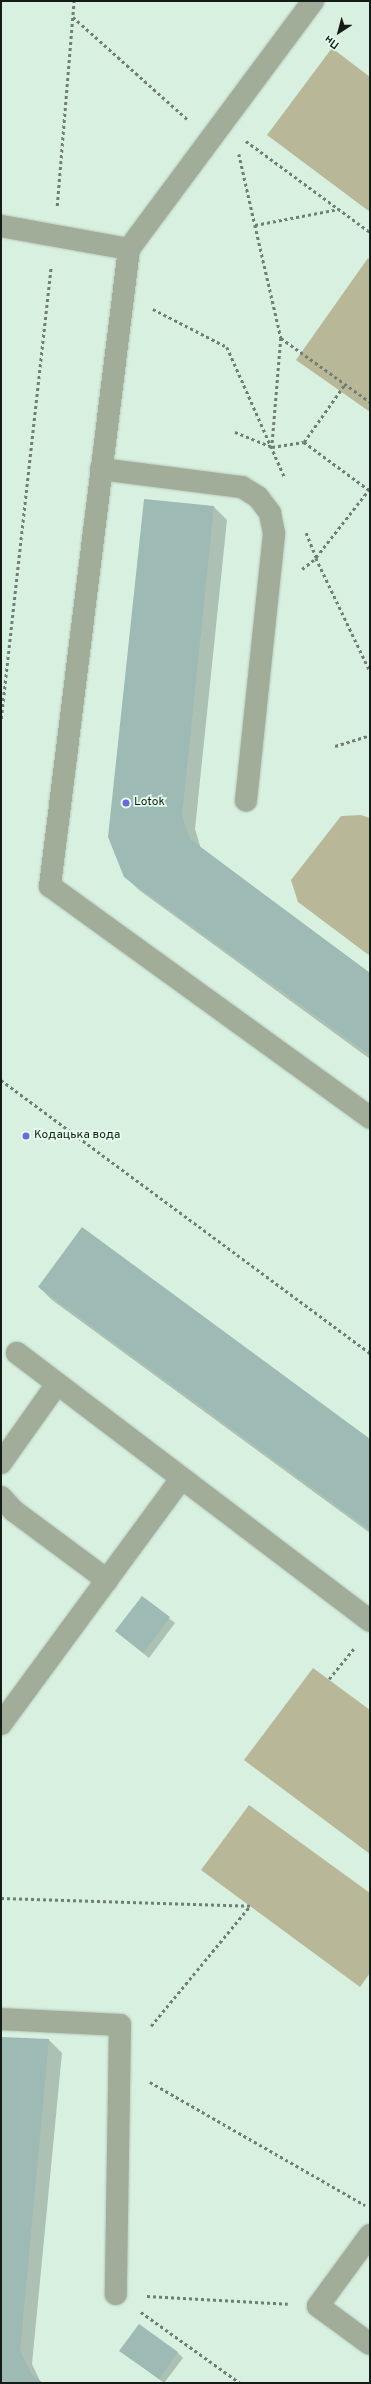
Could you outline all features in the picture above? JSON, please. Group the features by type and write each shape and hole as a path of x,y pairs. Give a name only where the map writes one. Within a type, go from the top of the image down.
{"lane":[{"path":"313,1 222,131 129,249 50,886 370,1118"},
{"path":"1,226 129,249"},
{"path":"101,468 242,488 258,497 270,513 274,534 246,801"},
{"path":"17,1353 370,1621"},
{"path":"1,1463 57,1384"},
{"path":"1,1724 182,1478"},
{"path":"1,1497 14,1510 107,1580"},
{"path":"1,2019 120,2025 116,2294"},
{"path":"370,2235 318,2306 370,2344"}],"path":[{"path":"1,718 54,235 74,1"},
{"path":"73,17 222,131 339,209 370,232"},
{"path":"222,131 255,225 281,338 272,447"},
{"path":"255,225 339,209"},
{"path":"123,295 228,347 287,484"},
{"path":"281,338 370,402"},
{"path":"304,442 345,384"},
{"path":"235,432 272,447 304,442 370,490 316,558"},
{"path":"304,529 316,558 370,669"},
{"path":"335,746 370,734"},
{"path":"1,1080 370,1353"},
{"path":"329,1679 356,1645"},
{"path":"1,1898 250,1906 150,2028"},
{"path":"120,2065 370,2208"},
{"path":"116,2294 318,2306"},
{"path":"116,2294 240,2383"}],"green space":[{"path":"332,48 370,77 370,212 267,135"},
{"path":"368,258 370,260 370,412 296,360"},
{"path":"361,815 370,818 370,956 298,902 291,880 341,816"},
{"path":"313,1668 370,1710 370,1854 244,1760"},
{"path":"249,1805 370,1893 370,1973 360,1987 201,1870"}],"building":[{"path":"144,499 214,506 182,816 190,839 370,973 370,1055 124,877 108,837"},
{"path":"82,1227 370,1439 370,1530 38,1287"},
{"path":"142,1596 170,1617 143,1653 115,1631"},
{"path":"1,2037 49,2039 20,2351 32,2375 43,2383 1,2383"},
{"path":"139,2324 178,2352 159,2379 119,2351"}],"place":[{"name":"Lotok","path":"126,803"},
{"name":"Кодацька вода","path":"26,1136"}]}
